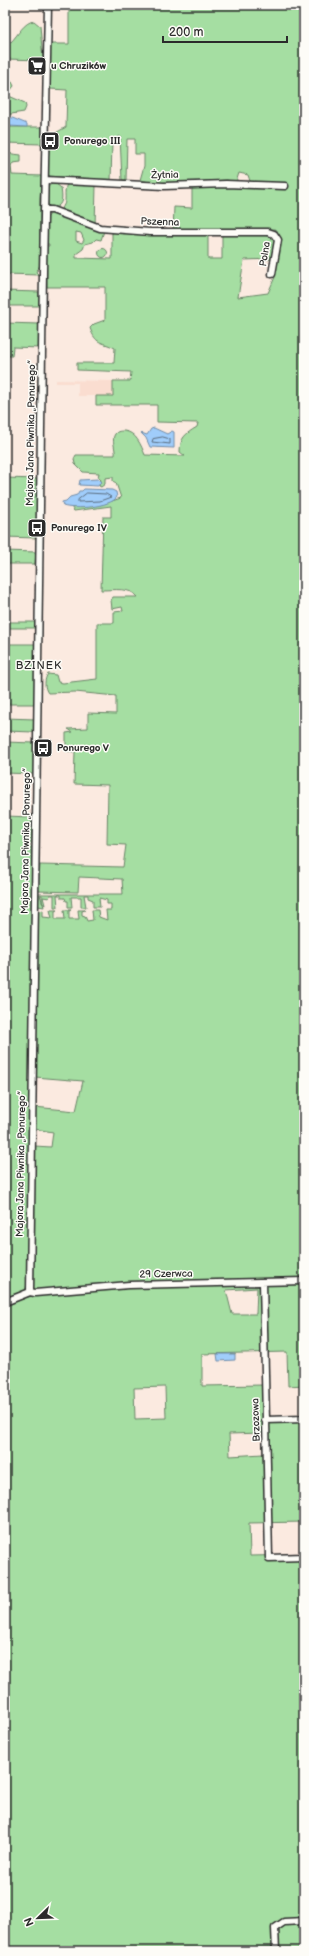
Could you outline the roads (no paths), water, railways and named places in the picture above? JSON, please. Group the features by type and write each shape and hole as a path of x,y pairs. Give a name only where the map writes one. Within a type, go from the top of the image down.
{"street":[{"name":"Majora Jana Piwnika „Ponurego”","path":"30,1292 48,5"},
{"name":"Żytnia","path":"45,180 164,186 226,184 285,186"},
{"name":"Pszenna","path":"44,210 52,210 100,228 150,232 268,232 274,234 277,238"},
{"name":"Polna","path":"272,274 278,244 277,238"},
{"name":"29 Czerwca","path":"30,1292 35,1294 129,1285 304,1281"},
{"name":"Brzozowa","path":"264,1282 265,1420 269,1558 304,1557"},
{"path":"5,1302 30,1292"},
{"path":"265,1420 304,1419"},
{"path":"276,1951 275,1928 284,1922 304,1921"}],"water":[{"path":"10,117 27,124 27,127 9,126 7,123"},
{"path":"154,428 167,434 172,431 174,432 174,448 150,447 146,438 141,433 147,435 151,429"},
{"path":"98,479 101,482 98,486 79,485 80,480"},
{"path":"84,489 112,490 116,492 117,497 107,503 92,507 75,508 63,506 62,502 77,495 79,491"},
{"path":"217,1354 235,1354 235,1360 218,1361"}],"place":[{"name":"u Chruzików","path":"37,66"},
{"name":"Ponurego III","path":"50,141"},
{"name":"Ponurego IV","path":"37,528"},
{"name":"Ponurego V","path":"43,748"}],"district":[{"name":"BZINEK","path":"39,665"}]}
